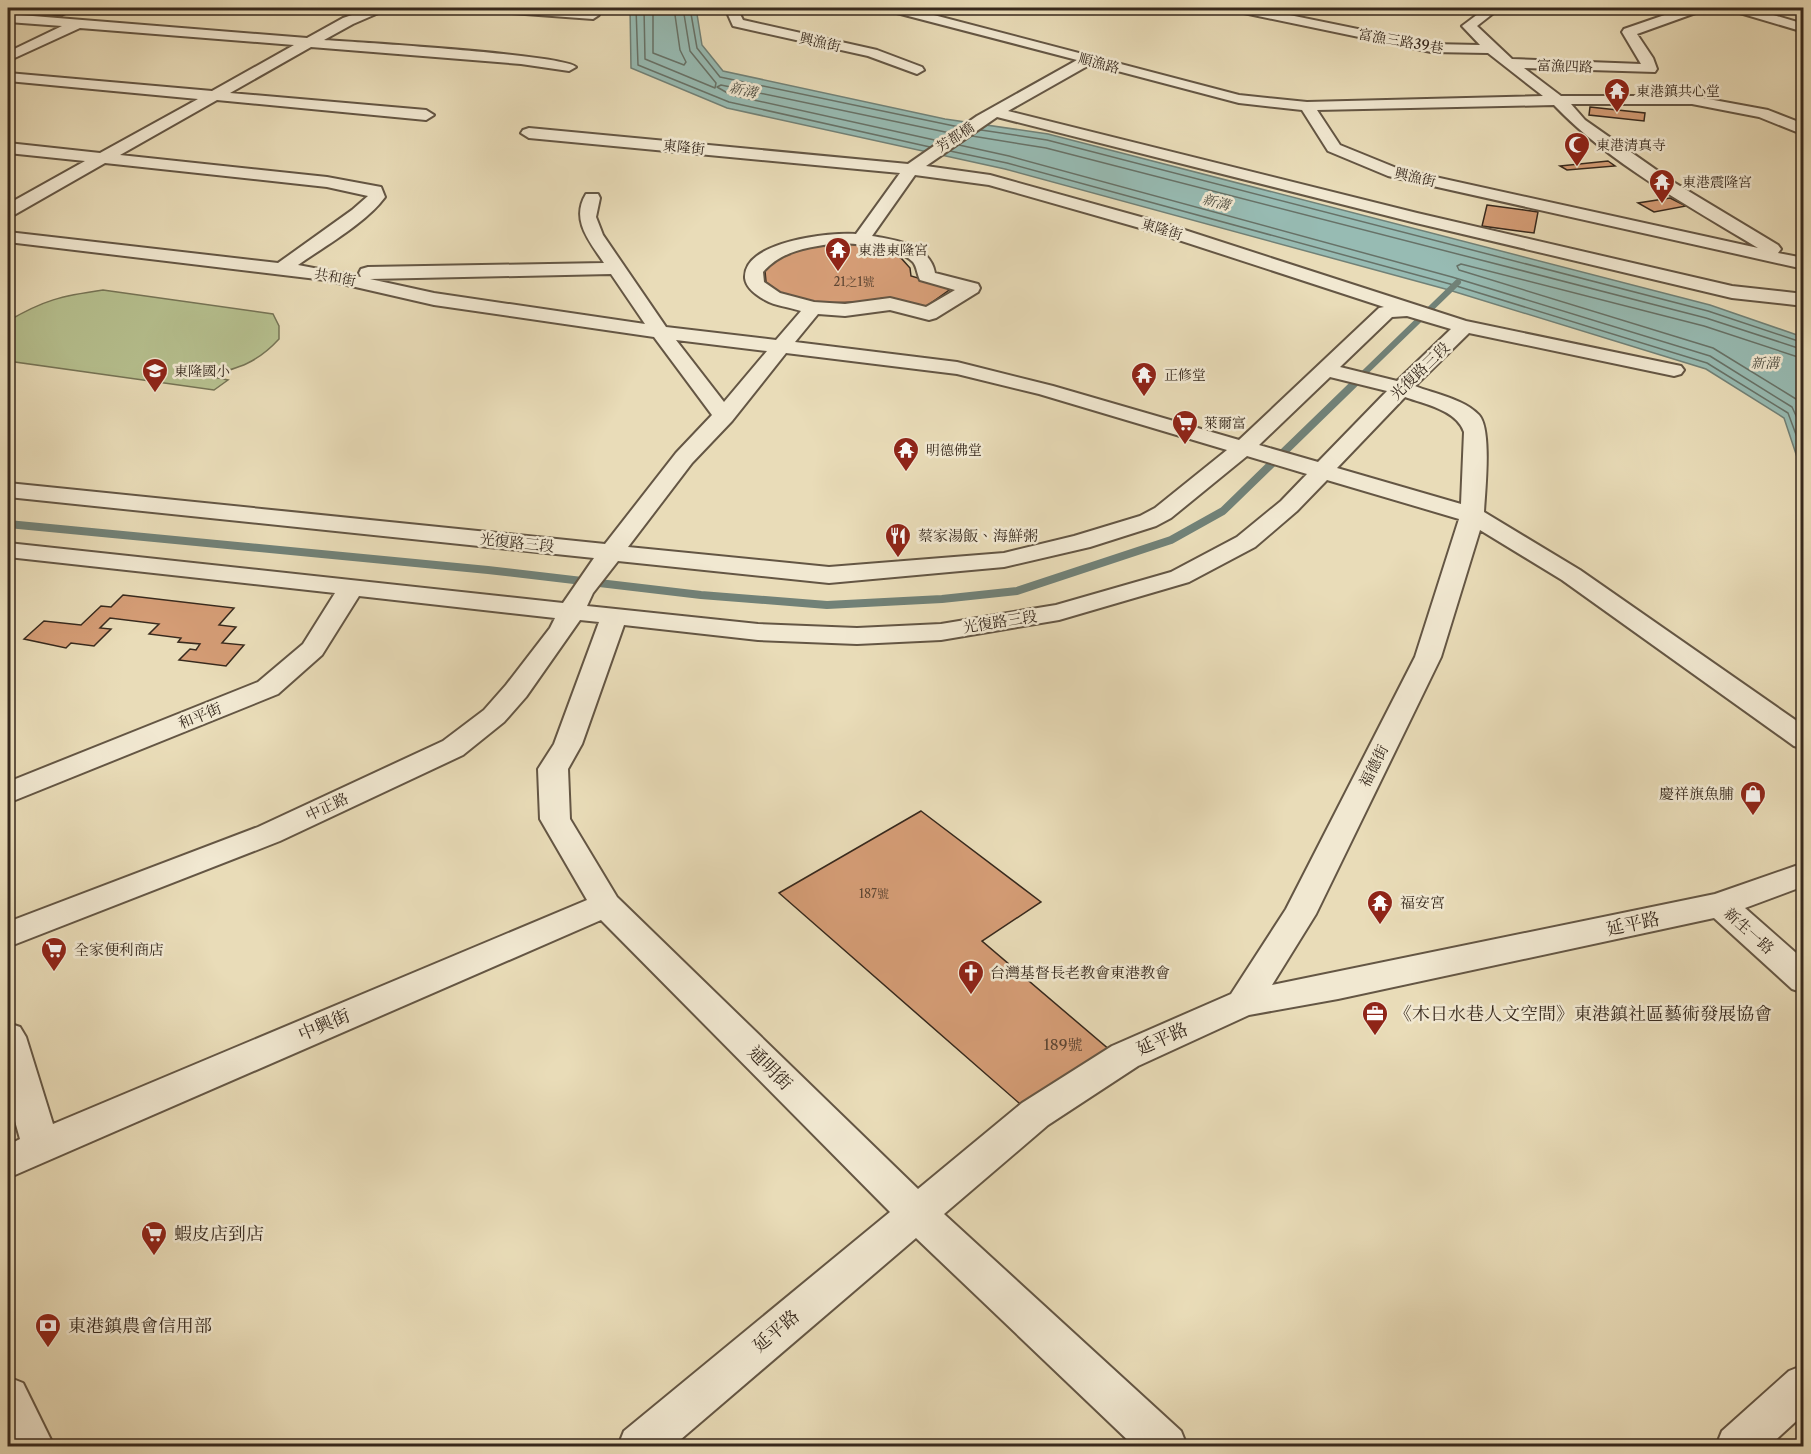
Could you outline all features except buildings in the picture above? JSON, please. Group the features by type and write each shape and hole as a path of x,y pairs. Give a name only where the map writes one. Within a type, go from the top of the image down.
{"street":[{"path":"8,211 348,21 384,8"},
{"path":"497,8 593,15"},
{"name":"興漁街","path":"731,8 738,23 872,53 916,69"},
{"name":"順漁路","path":"894,8 1239,99 1307,106"},
{"name":"富漁三路39巷","path":"1239,8 1431,48 1491,49"},
{"name":"興漁街","path":"1494,8 1469,26 1491,49 1558,100 1580,123 1669,187 1798,263"},
{"name":"富漁四路","path":"1509,63 1650,69 1646,58 1629,32 1696,8"},
{"path":"1738,8 1803,28"},
{"path":"8,57 107,12"},
{"path":"8,18 521,60 569,67"},
{"path":"989,116 1088,60"},
{"path":"8,77 426,115"},
{"path":"1307,106 1558,100 1692,100 1763,113 1802,128"},
{"name":"興漁街","path":"1307,106 1334,148 1351,158 1394,172 1798,263"},
{"path":"989,116 1732,292 1803,300"},
{"name":"芳都橋","path":"911,169 928,155 989,116"},
{"name":"東隆街","path":"529,133 911,169 1001,183 1160,228 1384,300 1408,310"},
{"path":"8,148 327,182 375,191 377,197 358,214 280,269"},
{"path":"862,238 911,169"},
{"path":"592,198 587,217 594,235 660,332 724,416"},
{"name":"共和街","path":"8,237 325,274 434,298 660,332 784,346"},
{"path":"862,238 914,255 925,267 927,276 971,288 929,314 890,304 845,310 813,309 772,297 755,284 753,270 763,258 786,248 818,241 862,238"},
{"path":"325,274 615,268"},
{"path":"591,582 684,458 724,416 813,309"},
{"name":"光復路三段","path":"8,490 591,582 614,616 758,632 857,636 941,632 1059,612 1180,577 1246,542 1288,506 1312,468 1458,335 1456,323 1408,310 1386,312 1324,369 1250,450 1163,513 1148,521 1081,542 1004,560 828,575 591,582 353,586 8,550"},
{"path":"1456,323 1674,370"},
{"path":"784,346 977,372 1472,514 1571,575 1803,740"},
{"path":"1324,369 1401,388"},
{"name":"福德街","path":"1243,1003 1300,914 1428,657 1472,514 1475,432 1471,419 1456,408 1401,388"},
{"name":"中正路","path":"8,935 269,834 453,748 494,716 516,691 562,630 591,582"},
{"name":"和平街","path":"8,794 268,688 313,649 353,586"},
{"name":"通明街","path":"614,616 568,744 553,769 555,819 606,905 916,1213 1165,1446"},
{"name":"延平路","path":"642,1446 1035,1114 1111,1064 1243,1003 1338,986 1720,905 1803,874"},
{"name":"中興街","path":"8,1162 606,905"},
{"name":"新生一路","path":"1720,905 1803,980"},
{"path":"8,1037 41,1146"},
{"path":"1738,1446 1803,1385"},
{"path":"8,1398 32,1446"}],"green space":[{"path":"103,290 273,314 279,326 279,339 263,354 247,364 208,376 228,380 214,390 8,361 8,321 53,300"}],"water":[{"name":"新溝","path":"630,8 696,8 702,45 723,71 945,119 1048,134 1710,305 1803,337 1803,475 1784,418 1706,369 1449,290 1005,169 727,108 631,68"}],"waterway":[{"path":"1358,379 1458,282"},
{"path":"8,524 488,570 701,595 827,605 942,599 1017,591 1171,540 1223,511 1360,378"}],"place":[{"name":"東港鎮共心堂","path":"1617,114"},
{"name":"東港清真寺","path":"1577,168"},
{"name":"東港震隆宮","path":"1662,205"},
{"name":"東港東隆宮","path":"838,273"},
{"name":"東隆國小","path":"155,394"},
{"name":"正修堂","path":"1144,398"},
{"name":"萊爾富","path":"1185,446"},
{"name":"明德佛堂","path":"906,473"},
{"name":"蔡家湯飯、海鮮粥","path":"898,559"},
{"name":"慶祥旗魚脯","path":"1753,817"},
{"name":"福安宮","path":"1380,926"},
{"name":"全家便利商店","path":"54,973"},
{"name":"台灣基督長老教會東港教會","path":"971,996"},
{"name":"《木日水巷人文空間》東港鎮社區藝術發展協會","path":"1375,1037"},
{"name":"蝦皮店到店","path":"154,1257"},
{"name":"東港鎮農會信用部","path":"48,1349"}]}
